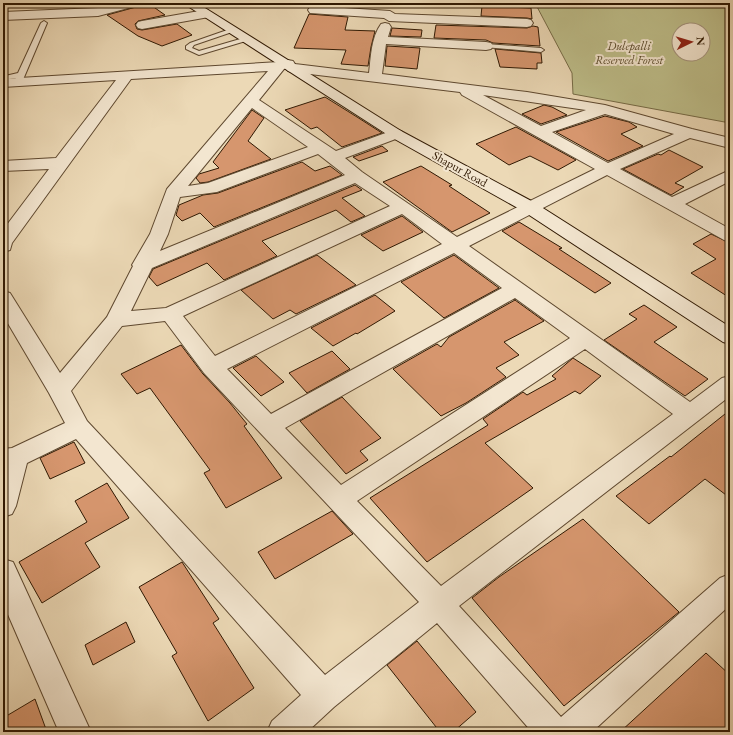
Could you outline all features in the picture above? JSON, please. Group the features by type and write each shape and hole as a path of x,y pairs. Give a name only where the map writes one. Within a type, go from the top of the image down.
{"street":[{"path":"35,3 71,12"},
{"path":"3,16 98,12 132,3"},
{"name":"Shapur Road","path":"189,3 396,134 529,208 730,337"},
{"path":"376,78 380,40 397,3"},
{"path":"314,10 390,16 527,23"},
{"path":"142,25 205,14"},
{"path":"380,40 486,46"},
{"path":"3,82 20,79 126,76 287,66 527,96 605,109 688,133 730,143"},
{"path":"59,390 116,320 142,265 159,234 172,193 251,101 287,66"},
{"path":"3,246 61,163 126,76"},
{"path":"457,87 730,236"},
{"path":"251,101 327,152 356,176 403,207 690,414"},
{"path":"539,132 605,109"},
{"path":"212,367 454,244 607,169 688,133"},
{"path":"172,193 212,188 327,152 396,134"},
{"path":"3,166 61,163"},
{"path":"671,204 730,175"},
{"path":"142,265 356,176"},
{"path":"116,320 170,314 403,207"},
{"path":"269,426 516,289"},
{"path":"3,298 59,390 79,427 323,696"},
{"path":"170,314 212,367 439,604 553,732"},
{"path":"339,500 585,339"},
{"path":"288,731 323,696 439,604 730,384"},
{"path":"3,506 10,458 79,427"},
{"path":"3,571 75,732"},
{"path":"568,732 730,587"}],"lane":[{"path":"20,79 44,23"},
{"path":"233,30 192,44 189,46 189,49 200,53 247,39"},
{"path":"486,46 541,50"}],"green space":[{"name":"Dulepalli Reserved Forest","path":"535,3 730,3 730,123 573,94 572,73"}],"building":[{"path":"148,3 165,15 138,21 135,24 137,29 142,30 177,24 192,35 162,46 138,36 107,15 136,7 139,4"},
{"path":"482,6 531,8 532,19 481,16"},
{"path":"309,14 348,17 345,30 375,31 368,66 341,64 346,50 294,48"},
{"path":"436,25 527,28 533,26 538,27 540,46 493,43 486,40 434,38"},
{"path":"392,28 422,30 421,37 390,36"},
{"path":"387,46 420,48 417,69 385,66"},
{"path":"495,49 541,53 542,63 537,63 537,69 500,67"},
{"path":"325,97 382,133 342,147 317,127 311,129 285,110"},
{"path":"544,105 552,107 567,115 541,124 522,114"},
{"path":"252,110 264,118 248,141 271,159 208,182 200,183 196,178 199,174 219,168 213,162"},
{"path":"605,116 629,122 637,127 621,134 643,146 608,161 556,132"},
{"path":"516,127 576,160 558,170 530,156 509,165 476,144"},
{"path":"382,146 388,151 359,161 353,157"},
{"path":"669,150 703,167 675,183 684,187 671,195 623,169 658,154 661,155"},
{"path":"302,162 315,171 330,166 342,175 214,227 200,213 182,221 176,215 179,205 203,195 218,193"},
{"path":"421,166 452,185 449,186 490,213 452,232 383,182"},
{"path":"355,185 362,190 342,198 365,216 351,222 336,210 262,241 277,256 224,280 207,263 157,286 149,277 153,269"},
{"path":"402,216 423,232 383,251 361,235"},
{"path":"519,222 562,248 559,249 611,283 595,293 502,231"},
{"path":"711,234 730,243 730,298 691,273 716,259 693,244"},
{"path":"317,255 356,285 296,314 290,310 273,319 241,290"},
{"path":"454,255 499,288 444,318 401,282"},
{"path":"375,295 395,311 357,334 356,333 333,346 311,328"},
{"path":"515,300 544,321 504,342 519,355 496,368 506,377 466,403 441,416 393,369 437,344 441,347 449,337"},
{"path":"644,305 677,327 654,342 708,379 685,396 604,340 637,319 629,314"},
{"path":"181,345 203,374 247,424 244,426 282,478 226,508 204,473 210,470 150,388 137,394 121,374"},
{"path":"332,351 350,369 307,393 289,373"},
{"path":"256,356 284,382 261,396 233,368"},
{"path":"573,358 601,376 580,394 575,391 485,443 533,488 427,562 370,498 488,425 483,419 523,392 527,395 556,379 552,376"},
{"path":"342,397 381,438 360,451 368,460 346,474 300,421"},
{"path":"730,410 730,498 705,479 649,524 616,496 670,456 671,457"},
{"path":"74,442 85,463 50,479 40,458"},
{"path":"107,483 129,518 85,543 100,567 42,603 19,562 87,522 75,501"},
{"path":"332,511 353,534 275,579 258,552"},
{"path":"583,519 679,612 564,706 472,598 499,577"},
{"path":"182,562 219,619 213,623 254,688 208,721 172,656 177,653 139,587"},
{"path":"126,622 135,642 93,665 85,645"},
{"path":"417,641 476,712 453,732 440,732 387,665"},
{"path":"706,653 730,675 730,732 620,732"},
{"path":"35,699 47,732 3,732 3,718"}]}
